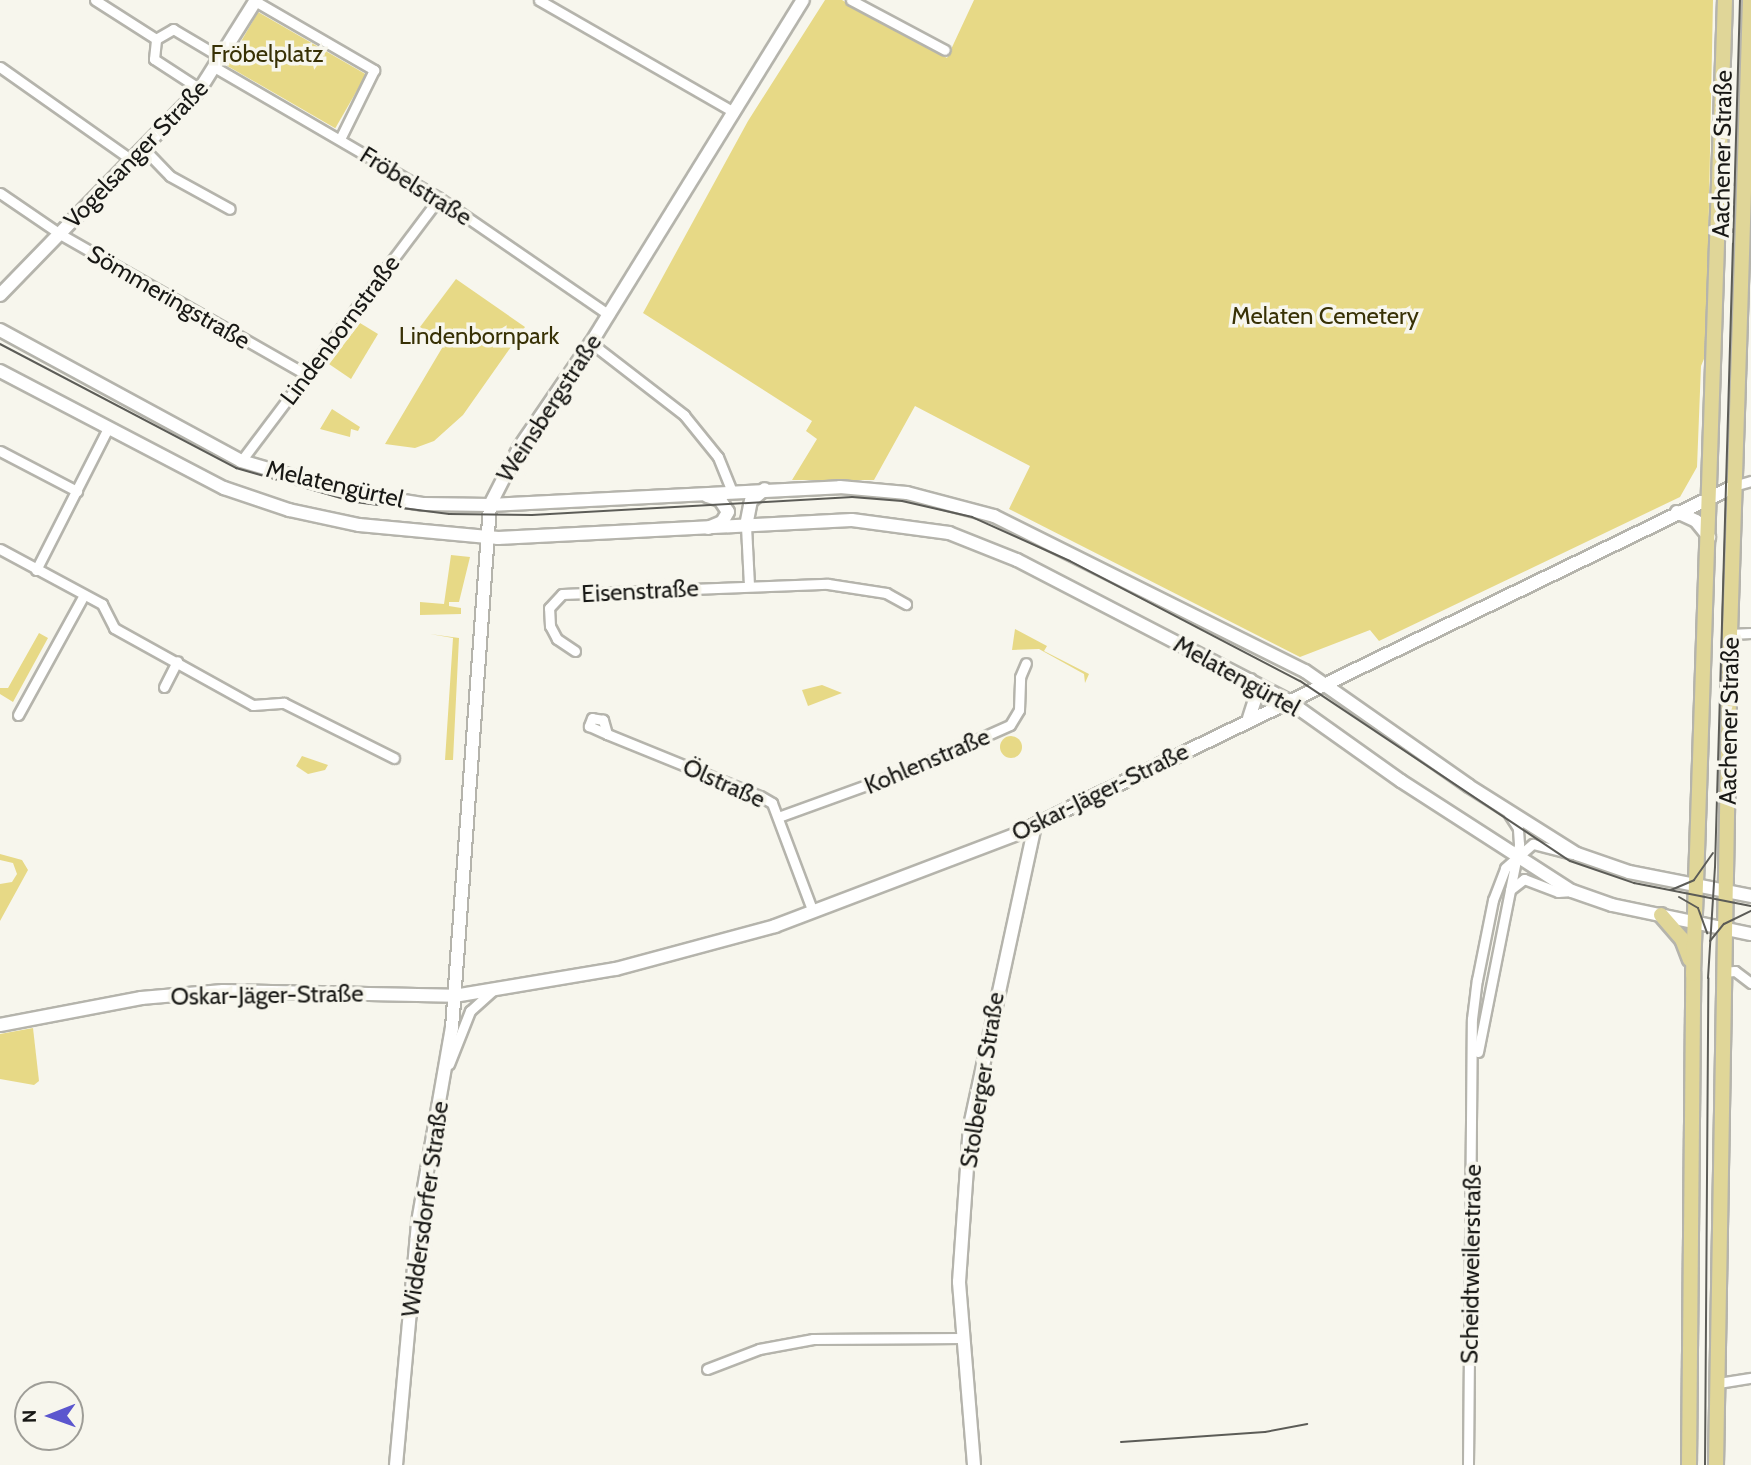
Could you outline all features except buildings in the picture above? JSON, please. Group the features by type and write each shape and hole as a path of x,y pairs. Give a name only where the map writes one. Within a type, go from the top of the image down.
{"main road":[{"name":"Vogelsanger Straße","path":"0,295 200,89 219,63 255,0"},
{"name":"Weinsbergstraße","path":"454,996 484,538 490,505 519,448 609,315 803,0"},
{"name":"Aachener Straße","path":"1689,1465 1692,1357 1693,974 1712,467 1725,0"},
{"name":"Aachener Straße","path":"1716,1465 1722,972 1730,634 1744,483 1750,0"},
{"name":"Melatengürtel","path":"0,330 241,461 347,492 424,504 490,505 704,496 732,491 832,487 907,493 994,516 1323,684 1507,810 1577,854 1619,869 1751,896"},
{"name":"Melatengürtel","path":"0,371 224,488 289,510 402,532 484,538 705,530 852,520 949,534 1017,560 1286,700 1572,891 1612,905 1751,934"},
{"path":"1712,467 1719,481 1744,483"},
{"name":"Oskar-Jäger-Straße","path":"0,1024 141,998 223,992 454,996 493,991 617,969 813,912 935,868 1035,826 1286,700 1711,495 1744,483"},
{"path":"746,526 751,501 765,489"},
{"path":"704,496 720,500 728,512 722,522 705,530"},
{"path":"1677,512 1696,521 1709,537"},
{"path":"1249,718 1256,697 1250,680"},
{"name":"Stolberger Straße","path":"974,1465 959,1282 970,1126 1035,826"},
{"path":"1661,915 1682,939 1693,974"},
{"name":"Widdersdorfer Straße","path":"396,1465 418,1222 448,1066 454,996"},
{"path":"1692,1357 1703,1361 1718,1358"},
{"path":"1690,1434 1702,1432 1716,1444"}],"street":[{"path":"95,0 156,39 154,59 200,89"},
{"path":"255,0 374,70 340,139"},
{"path":"539,0 734,112"},
{"path":"851,0 945,50"},
{"name":"Fröbelstraße","path":"156,39 173,29 219,63 439,198 609,315"},
{"path":"0,67 132,160"},
{"path":"144,149 170,176 230,209"},
{"name":"Sömmeringstraße","path":"0,193 60,234 305,374"},
{"name":"Lindenbornstraße","path":"241,461 439,198"},
{"path":"591,343 698,430 718,457 732,491"},
{"path":"36,570 108,428"},
{"path":"0,451 77,491"},
{"path":"746,526 749,585"},
{"path":"0,549 83,597 102,604 114,628 253,705 284,703 394,758"},
{"name":"Eisenstraße","path":"575,651 557,639 550,625 549,608 562,594 749,585 850,586 887,593 906,604"},
{"path":"18,715 83,597"},
{"path":"1730,634 1751,633"},
{"path":"164,687 177,661"},
{"name":"Kohlenstraße","path":"781,816 911,769 1010,725 1019,710 1020,677 1026,663"},
{"name":"Ölstraße","path":"607,734 772,803 781,816 813,912"},
{"name":"Scheidtweilerstraße","path":"1475,1064 1517,856 1519,834 1507,810"},
{"name":"Scheidtweilerstraße","path":"1468,1465 1475,1064 1472,1019 1477,980 1493,900 1505,868 1533,844 1577,854"},
{"name":"Scheidtweilerstraße","path":"1503,845 1505,868"},
{"path":"1509,891 1524,879 1551,890 1572,891"},
{"path":"1722,972 1735,971 1751,983"},
{"path":"448,1066 470,1011 493,991"},
{"path":"707,1369 759,1349 813,1339 962,1338"},
{"path":"1718,1383 1751,1378"}],"green space":[{"name":"Melaten Cemetery","path":"825,0 842,0 947,58 974,0 1713,0 1706,354 1701,366 1697,467 1680,497 1379,641 1370,630 1300,657 1009,509 1030,466 915,406 874,480 792,480 817,439 806,431 812,421 643,313 748,121"},
{"name":"Fröbelplatz","path":"258,12 366,74 335,128 227,66"},
{"name":"Lindenbornpark","path":"456,279 525,327 463,415 434,441 415,448 385,444 445,343 420,327"},
{"path":"360,323 378,334 351,379 329,364"},
{"path":"332,409 360,427 358,431 351,429 350,437 320,429"},
{"path":"451,555 470,557 459,602 449,602 449,606 461,608 461,614 420,615 420,602 444,604"},
{"path":"1015,629 1047,646 1044,651 1089,674 1085,683 1084,674 1039,649 1012,650"},
{"path":"39,633 48,638 13,702 0,694 0,688 8,688"},
{"path":"430,634 459,638 453,760 445,760 453,638"},
{"path":"822,685 842,693 808,706 802,690"},
{"path":"1011,736 1019,739 1022,747 1019,755 1011,758 1003,755 1000,747 1003,739"},
{"path":"302,756 328,765 325,770 308,774 296,766"},
{"path":"0,854 22,860 28,870 0,921 0,884 12,882 17,874 13,863 0,860"},
{"path":"33,1028 39,1081 34,1085 0,1079 0,1034"}],"tram line":[{"path":"1705,1465 1708,978 1715,867 1740,0"},
{"path":"0,344 236,468 355,502 449,514 532,515 852,497 902,501 972,517 1070,561 1300,681 1570,861 1634,883 1751,906"},
{"path":"1671,890 1694,880 1713,853"},
{"path":"1679,897 1698,908 1707,933"},
{"path":"1710,941 1724,924 1751,911"},
{"path":"1121,1442 1265,1432 1307,1424"}]}
